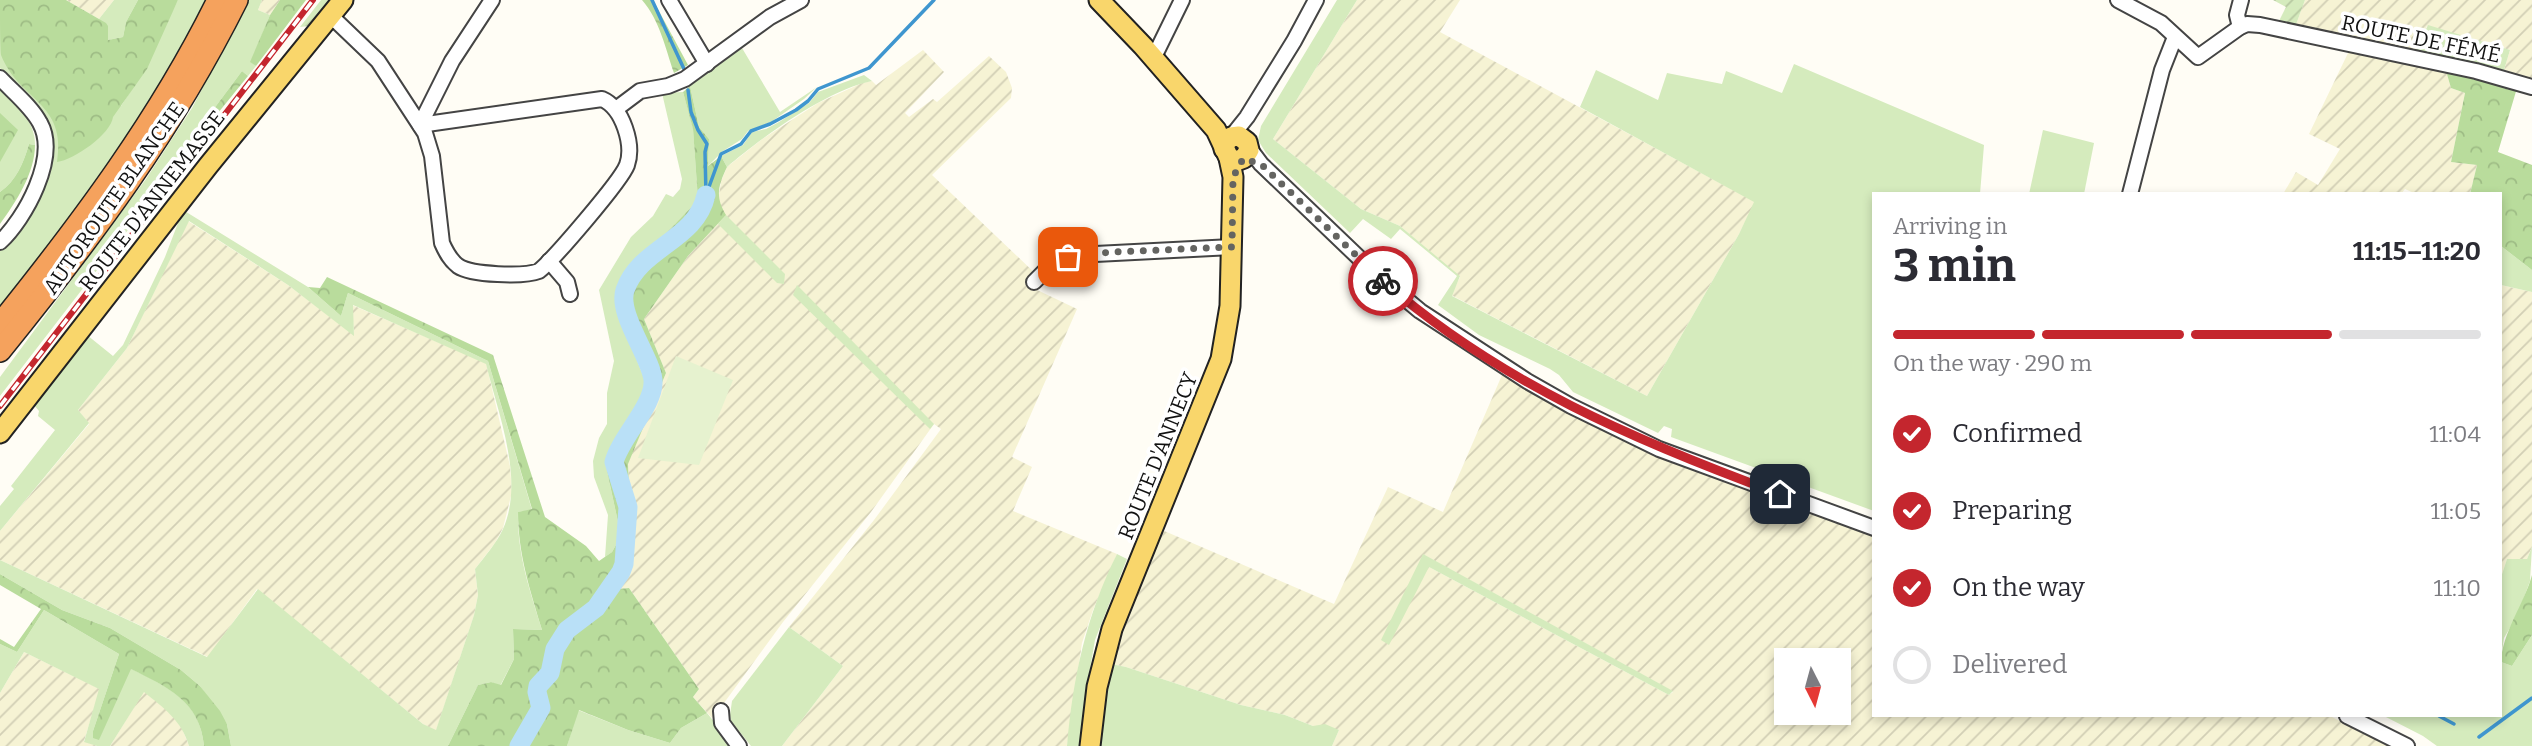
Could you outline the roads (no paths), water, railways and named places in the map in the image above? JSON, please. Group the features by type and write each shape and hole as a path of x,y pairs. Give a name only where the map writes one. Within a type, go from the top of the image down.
{"highway":[{"name":"AUTOROUTE BLANCHE","path":"0,324 75,228 145,129 176,79 218,0"},
{"name":"AUTOROUTE BLANCHE","path":"0,351 66,269 136,173 192,84 237,0"}],"main road":[{"name":"ROUTE D'ANNEMASSE","path":"0,433 187,193 343,0"},
{"path":"1099,0 1236,151"},
{"name":"ROUTE D'ANNECY","path":"1090,746 1097,687 1112,629 1221,359 1229,315 1236,151"}],"street":[{"path":"420,125 452,61 492,0"},
{"path":"669,0 707,64"},
{"path":"616,109 636,93 679,82 782,8 801,0"},
{"path":"1153,59 1182,0"},
{"name":"ROUTE D'ANNECY","path":"1236,151 1247,117 1316,0"},
{"path":"2118,0 2161,23 2200,56 2240,27 2237,15 2241,0"},
{"path":"331,16 378,61 430,144 442,243 451,259 463,269 527,274 539,271 627,166 629,153 622,118 606,100 596,99 420,125"},
{"name":"ROUTE DE FÉMÉ","path":"2240,27 2260,25 2476,71 2532,87"},
{"path":"2131,192 2162,70 2175,37"},
{"path":"0,78 40,122 46,151 33,195 18,222 0,242"},
{"path":"1236,151 1420,311 1527,382 1659,449 1872,527"},
{"path":"1034,282 1046,267 1056,260 1076,255 1232,247"},
{"path":"549,261 567,282 570,294"},
{"path":"721,711 722,723 739,746"},
{"path":"2349,717 2407,746"}],"waterway":[{"path":"652,0 684,69"},
{"path":"706,195 721,154 741,144 751,131 796,110 818,89 869,68 934,0"},
{"path":"688,90 691,112 707,144 706,195"},
{"path":"519,746 541,708 538,686 550,673 555,649 567,630 596,608 624,564 628,507 614,462 649,400 653,380 626,311 625,290 632,275 643,263 691,223 700,211 706,195"},
{"path":"2479,737 2532,698"},
{"path":"2441,717 2454,724"}],"railway":[{"path":"0,406 313,0"}]}
